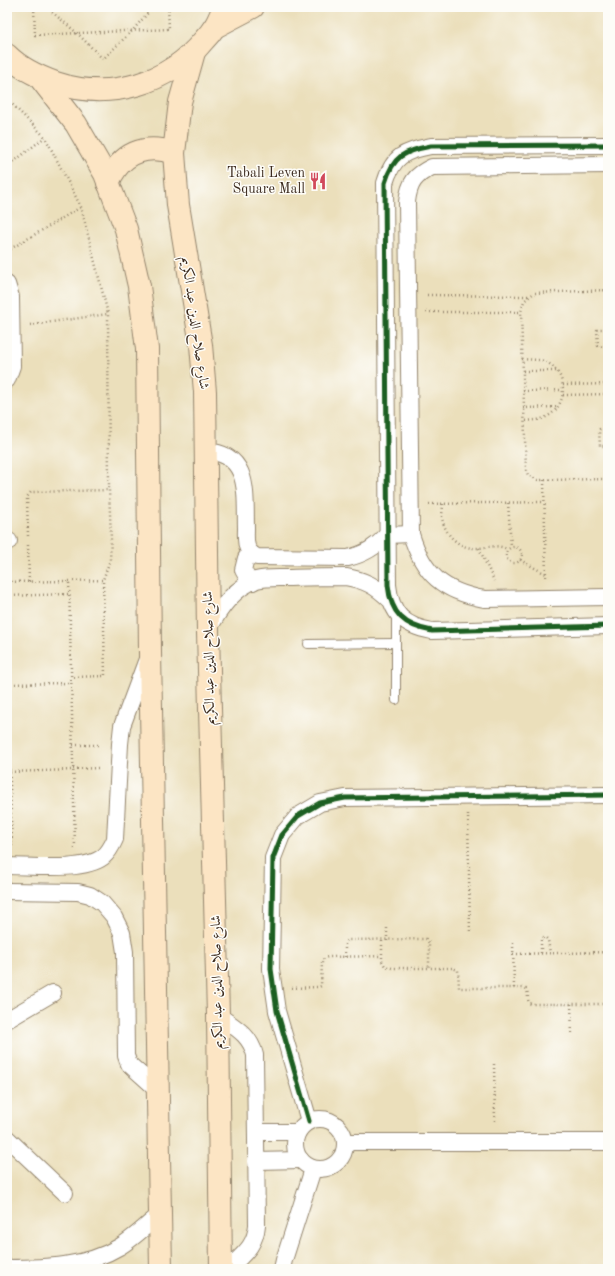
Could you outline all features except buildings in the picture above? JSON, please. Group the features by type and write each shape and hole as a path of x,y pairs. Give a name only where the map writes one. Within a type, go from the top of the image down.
{"main road":[{"path":"7,55 12,60 40,78 71,88 105,91 137,86 168,72 194,52 215,27 224,7"},
{"path":"215,27 254,7"},
{"name":"شارع صلاح الدين عبد الكريم","path":"194,52 180,102 174,153 178,205 201,345 205,392 208,632 218,1016 221,1269"},
{"path":"40,78 76,124 105,174 126,229 139,286 147,349 150,652 161,1269"},
{"path":"108,183 113,172 120,163 129,156 140,151 151,149 174,153"}],"street":[{"path":"392,605 388,585 387,535 385,183 388,172 395,161 404,154 431,146 608,145"},
{"path":"566,146 567,165"},
{"path":"608,165 432,167 422,172 414,180 408,190 407,202 411,534 416,551 425,566 437,579 451,589 467,596 485,599 608,598"},
{"path":"7,284 11,297 12,366 7,380"},
{"path":"205,451 223,454 230,459 242,473 245,486 246,544 252,554 257,557 348,558 370,550 387,535 411,534"},
{"path":"252,554 246,558 243,570 248,579 253,582"},
{"path":"208,632 214,619 232,596 256,580 269,578 346,577 359,579 370,583 380,590 405,622 418,629 432,631 608,626"},
{"path":"10,866 75,867 91,863 103,857 111,849 115,839 120,744 124,719 150,652"},
{"path":"282,1269 307,1165 295,1147 304,1127 277,1012 271,969 273,858 282,835 298,816 320,803 345,798 608,795"},
{"path":"7,891 78,892 90,895 102,903 114,917 122,933 125,952 126,1056 129,1064 158,1090"},
{"path":"7,1020 52,993"},
{"path":"218,1016 246,1036 253,1045 255,1054 256,1236 250,1247 228,1269"},
{"path":"256,1132 304,1127 319,1119 328,1120 337,1125 343,1132 346,1142 345,1152 340,1160 332,1167 323,1170 307,1165 256,1160"},
{"path":"7,1138 65,1193"},
{"path":"346,1142 608,1142"},
{"path":"7,1268 46,1268 87,1261 119,1247 160,1214"}],"lane":[{"path":"392,605 396,643 396,700"},
{"path":"308,644 396,643"}],"path":[{"path":"34,7 35,35 169,28 168,7"},
{"path":"46,7 77,33 103,59 133,30 153,7"},
{"path":"7,99 46,137 81,207 108,314 109,490 112,538 110,560 103,580 105,676 71,677"},
{"path":"7,167 46,137"},
{"path":"7,251 81,207"},
{"path":"608,290 534,293 528,296 524,301 522,312 523,421 526,470 528,475 538,480 608,479"},
{"path":"408,295 528,296"},
{"path":"408,312 522,312"},
{"path":"11,328 108,314"},
{"path":"608,329 597,330 598,346 607,347 608,394 608,428 599,430 599,444 601,446 608,446"},
{"path":"522,360 538,360 545,362 557,371 563,385 563,395 558,407 546,417 538,420 523,421"},
{"path":"522,371 557,371"},
{"path":"563,385 607,384"},
{"path":"523,391 563,390"},
{"path":"563,395 608,394"},
{"path":"523,408 558,407"},
{"path":"544,480 547,598"},
{"path":"28,582 28,495 33,492 109,490"},
{"path":"411,504 544,502"},
{"path":"508,503 511,546"},
{"path":"444,504 442,516 445,527 451,537 460,544 471,548 500,546 507,549"},
{"path":"511,546 517,547 521,550 522,555 520,560 516,563 511,563 507,560 505,554 507,549 511,546"},
{"path":"479,548 502,599"},
{"path":"520,560 546,574"},
{"path":"7,582 103,580"},
{"path":"69,581 75,867"},
{"path":"7,596 69,594"},
{"path":"10,866 10,772 7,685 71,683"},
{"path":"73,745 120,744"},
{"path":"10,772 119,768"},
{"path":"468,797 470,932"},
{"path":"387,926 387,941"},
{"path":"541,953 540,941 545,937 548,940 550,953"},
{"path":"345,957 345,943 347,940 387,941 426,939 428,940 429,968"},
{"path":"382,941 382,961 385,966 392,968 452,968 458,970 459,988 461,989 526,989 529,1004 608,1004"},
{"path":"513,943 514,988"},
{"path":"514,954 608,952"},
{"path":"274,988 319,987 322,984 322,962 324,958 382,956"},
{"path":"571,1004 572,1036"},
{"path":"494,1064 495,1142"}],"cycle path":[{"path":"608,145 431,146 414,150 401,156 392,167 385,183 388,585 392,604 396,611 407,622 422,629 432,631 608,626"},
{"path":"309,1121 277,1011 271,969 273,858 282,835 298,816 320,803 345,798 608,795"}],"place":[{"name":"Tabali Leven Square Mall","path":"318,181"}]}
